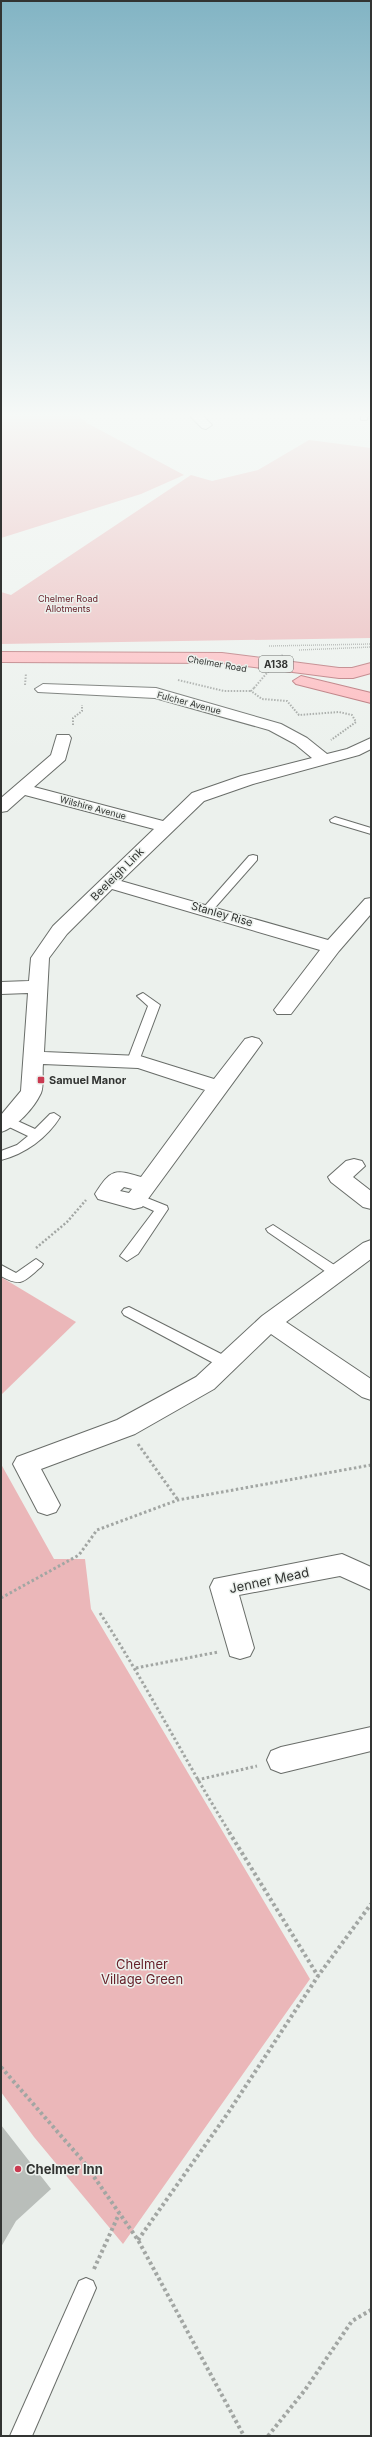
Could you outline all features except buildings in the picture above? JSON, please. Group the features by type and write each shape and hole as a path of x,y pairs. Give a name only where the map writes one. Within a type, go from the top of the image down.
{"main road":[{"name":"Chelmer Road","path":"1,657 222,658 339,673 353,673 371,668"},
{"name":"Chelmer Road","path":"180,658 282,677 371,698"},
{"name":"Chelmer Road","path":"252,662 335,679 352,680 371,676"}],"street":[{"name":"Fulcher Avenue","path":"43,689 156,693 275,727 324,751"},
{"path":"1,807 59,756 63,738"},
{"name":"Beeleigh Link","path":"4,1123 13,1116 31,1092 35,1058 37,987 40,958 60,930 198,796 247,780 324,751 353,752 371,743"},
{"name":"Wilshire Avenue","path":"22,789 165,827"},
{"name":"Stanley Rise","path":"110,882 332,947"},
{"path":"284,1010 332,947 371,903"},
{"path":"1,988 37,987"},
{"path":"106,1194 119,1178 141,1192 252,1043"},
{"path":"35,1058 133,1061 218,1087"},
{"path":"354,1166 339,1177 371,1202"},
{"path":"47,1505 26,1464 126,1428 205,1383 270,1322 371,1248"},
{"path":"270,1322 371,1391"},
{"name":"Jenner Mead","path":"240,1648 223,1587 342,1565 371,1579"},
{"path":"281,1760 371,1739"}],"lane":[{"path":"335,820 371,831"},
{"path":"208,910 253,858"},
{"path":"133,1061 154,1006 143,996"},
{"path":"1,1156 21,1148 37,1135 54,1117"},
{"path":"4,1123 37,1135"},
{"path":"127,1256 133,1251 162,1209 141,1192"},
{"path":"273,1229 337,1273"},
{"path":"3,1271 16,1279 36,1264"},
{"path":"129,1312 226,1363"},
{"path":"21,2436 86,2288"}],"path":[{"path":"297,650 371,647"},
{"path":"290,651 283,654 251,691 254,695 260,698 287,701 299,715 317,716 335,710 344,711 354,718 356,722 352,727 324,751"},
{"path":"63,738 72,733 73,718 82,711 81,690"},
{"path":"3,1271 67,1222 86,1200 106,1194"},
{"path":"126,1428 178,1500"},
{"path":"1,1598 79,1555 98,1530 178,1500 371,1465"},
{"path":"100,1613 136,1668 198,1780 318,1976"},
{"path":"136,1668 240,1648"},
{"path":"198,1780 281,1760"},
{"path":"138,2240 228,2113 318,1976 371,1904"},
{"path":"1,2067 83,2161 138,2240 244,2436"},
{"path":"86,2288 119,2213"},
{"path":"268,2436 305,2390 352,2321 371,2310"}],"green space":[{"path":"1,528 34,528 1,538"},
{"name":"Chelmer Road Allotments","path":"112,528 371,528 371,638 1,644 1,592 11,595"},
{"path":"1,1277 76,1322 1,1395"},
{"name":"Chelmer Village Green","path":"1,1464 54,1559 85,1559 91,1609 310,1979 123,2244 34,2137 1,2092"}],"place":[{"name":"Samuel Manor","path":"41,1080"},
{"name":"Chelmer Inn","path":"18,2169"}]}
